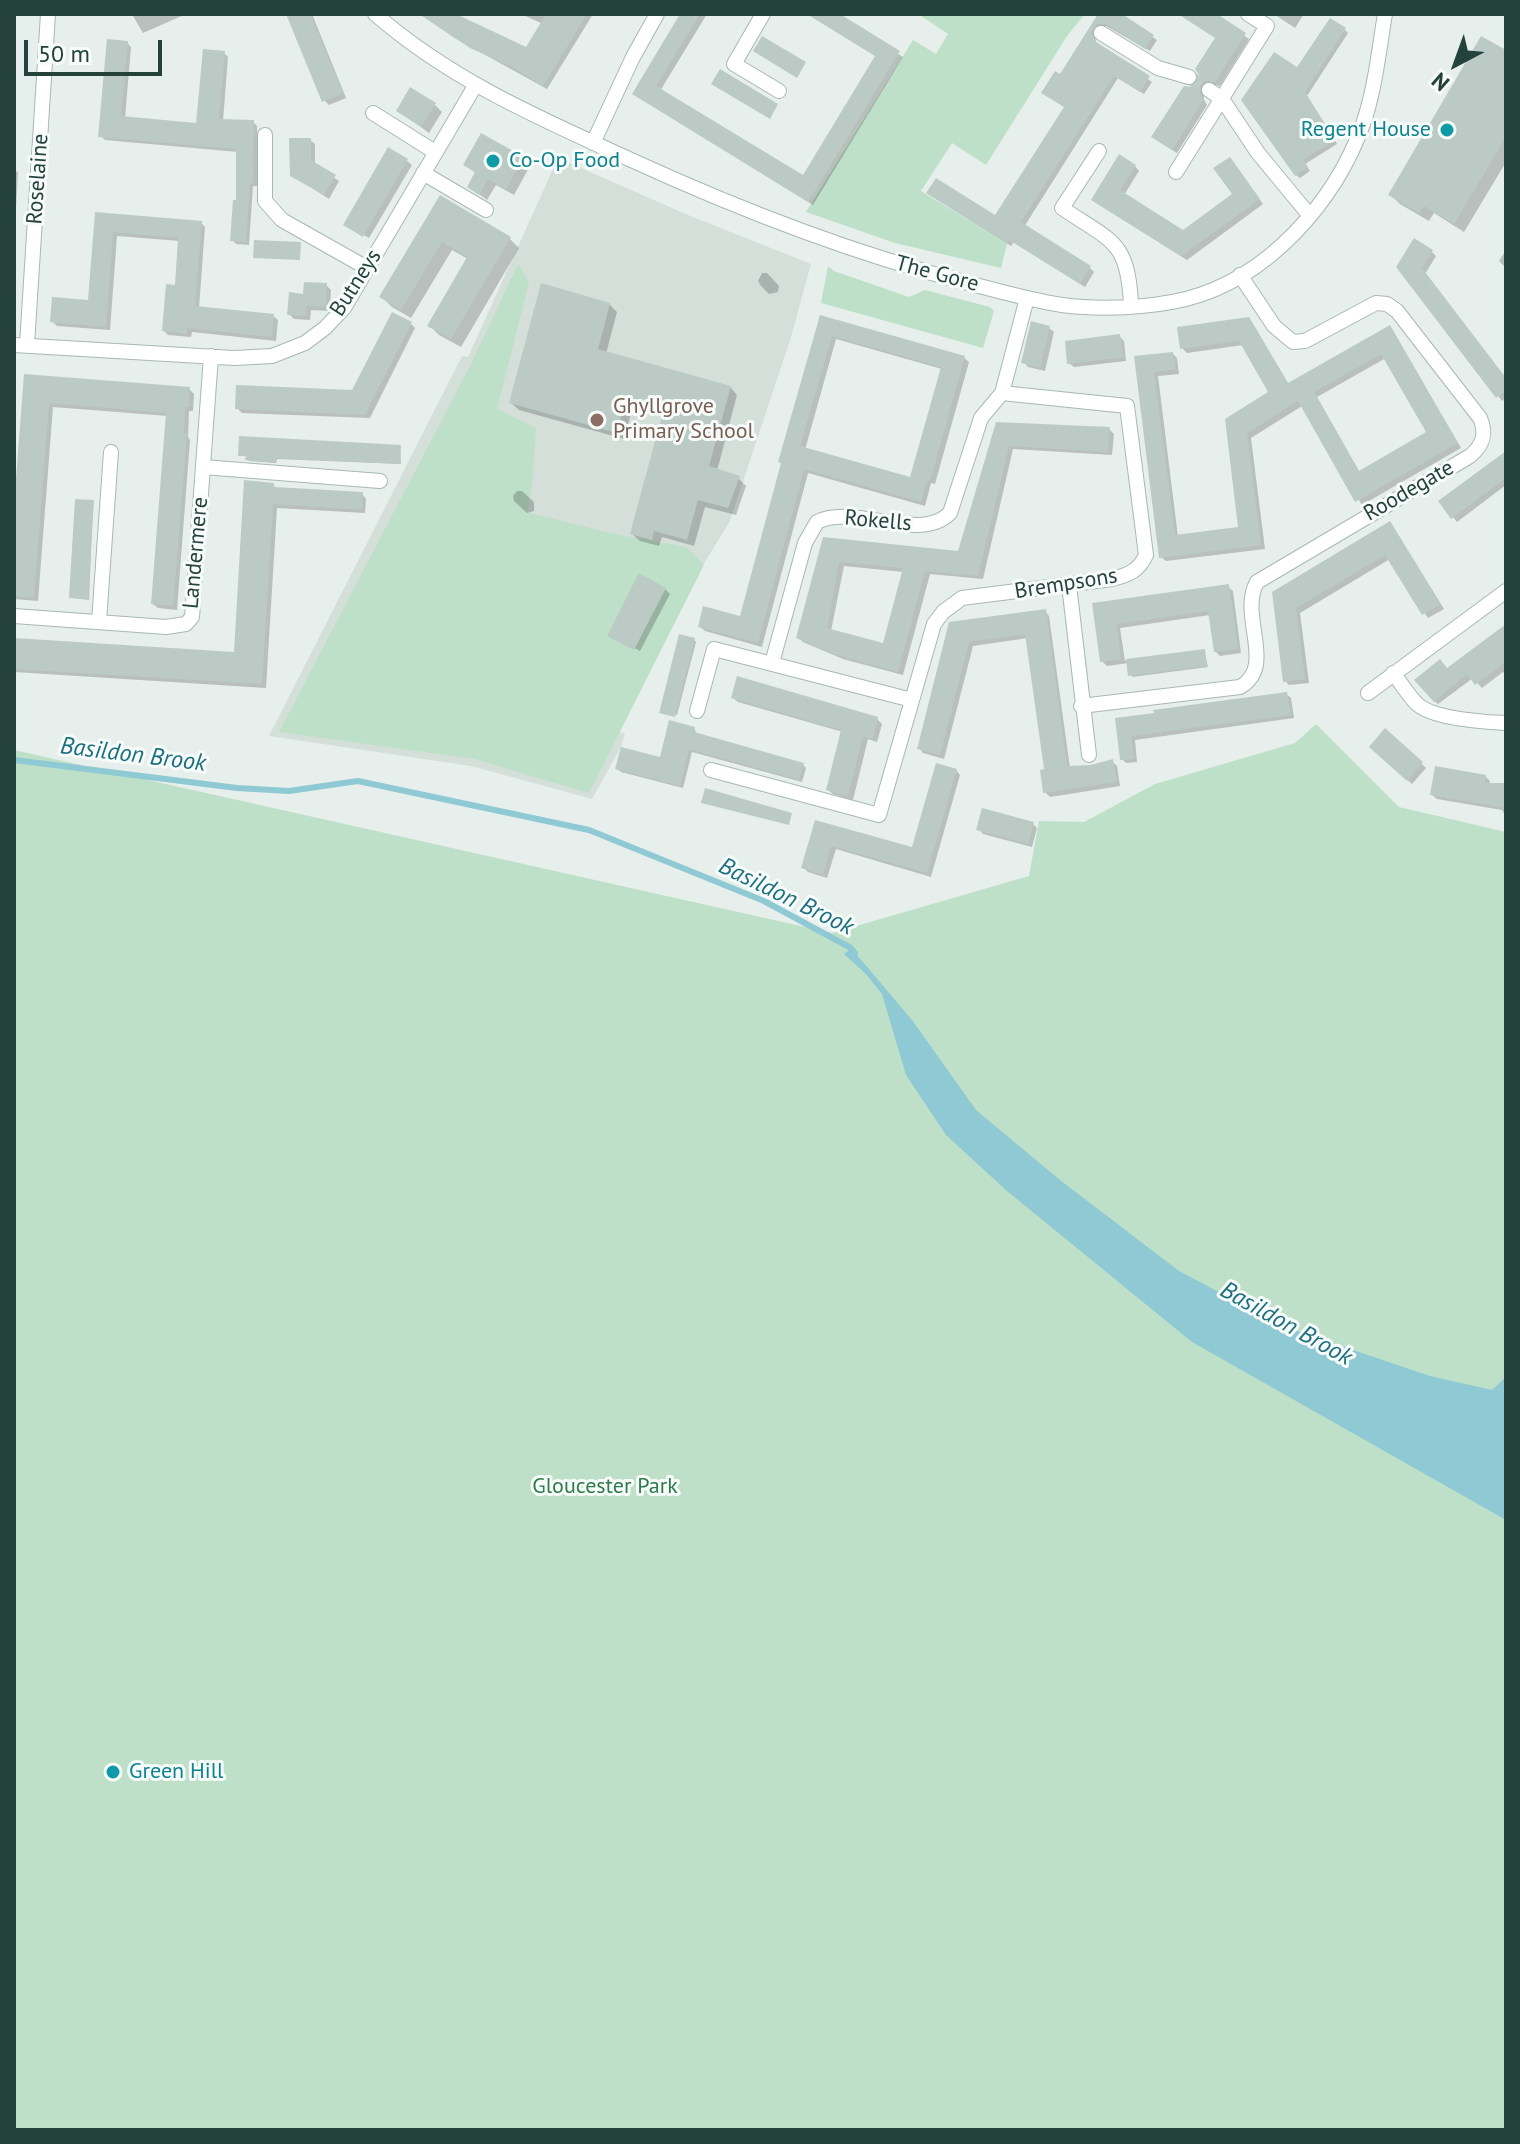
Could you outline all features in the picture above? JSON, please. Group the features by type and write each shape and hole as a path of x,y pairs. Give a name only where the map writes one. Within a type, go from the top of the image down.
{"street":[{"name":"Roselaine","path":"20,345 48,14"},
{"name":"The Gore","path":"375,14 412,46 475,86 535,118 734,206 857,251 1063,305 1131,305 1188,298 1240,275 1277,249 1324,201 1363,125 1385,14"},
{"path":"593,143 657,14"},
{"path":"763,14 734,64 779,91"},
{"path":"1176,172 1215,95 1267,26 1248,14"},
{"path":"1101,33 1158,68 1189,77"},
{"name":"Butneys","path":"20,345 211,356 272,356 305,343 344,308 475,86"},
{"path":"1215,95 1310,216"},
{"path":"373,113 435,152"},
{"path":"265,135 265,201 272,212 367,268"},
{"path":"1099,151 1062,208 1118,248 1129,270 1131,305"},
{"path":"423,173 486,210"},
{"name":"Roodegate","path":"1081,706 1240,687 1248,683 1258,665 1249,604 1257,582 1470,456 1484,438 1480,418 1397,311 1387,304 1376,303 1305,341 1293,342 1274,326 1240,275"},
{"name":"Rokells","path":"772,663 805,543 817,522 835,517 929,525 945,519 957,498 981,418 1002,393 1027,298"},
{"name":"Landermere","path":"14,616 178,627 192,617 211,356"},
{"name":"Brempsons","path":"711,770 879,815 934,624 953,603 962,598 1130,574 1142,565 1146,555 1127,406 1002,393"},
{"path":"99,621 111,452"},
{"path":"203,467 380,481"},
{"path":"1069,585 1089,755"},
{"path":"1368,693 1506,591"},
{"path":"697,711 714,649 912,700"},
{"path":"1393,673 1419,706 1476,721 1506,723"}],"shaded area":[{"name":"Ghyllgrove Primary School","path":"558,158 811,264 791,337 730,521 694,580 572,711 625,734 621,747 592,799 471,766 269,736 462,356 468,357"}],"green space":[{"path":"918,14 1085,14 1067,36 986,165 952,143 921,191 1007,244 1001,268 895,243 806,212 913,40 936,54 948,34"},
{"path":"518,264 529,283 497,409 536,428 532,488 527,512 615,534 686,547 704,565 589,793 474,759 279,732 470,366"},
{"path":"828,266 834,271 909,297 925,290 990,307 994,311 983,348 821,303"},
{"name":"Gloucester Park","path":"1316,724 1399,807 1506,832 1506,2130 14,2130 14,750 832,933 1029,876 1039,821 1084,822 1155,784 1295,743"}],"water":[{"path":"851,948 912,1020 976,1110 1060,1180 1179,1271 1285,1327 1430,1376 1492,1390 1506,1377 1506,1520 1192,1342 1007,1191 946,1135 906,1075 882,994 844,954"}],"building":[{"path":"286,14 310,14 343,93 322,102"},
{"path":"419,14 456,14 526,47 546,14 587,14 543,86 514,68 470,48"},
{"path":"680,14 700,14 656,86 803,175 875,56 807,14 840,14 900,51 808,202 632,94"},
{"path":"1098,14 1122,14 1154,35 1145,49 1106,24 1097,24 1091,32 1096,42 1150,76 1140,92 1114,76 1021,222 1091,266 1080,284 1009,240 1007,244 926,193 936,178 995,215 1064,107 1041,93 1055,71 1060,74"},
{"path":"1178,14 1217,14 1246,33 1215,82 1205,81 1200,85 1200,94 1204,99 1172,150 1151,137 1184,86 1196,84 1199,75 1195,69 1215,38"},
{"path":"1330,18 1346,28 1305,92 1335,140 1303,160 1308,167 1295,176 1241,100 1274,52 1297,67"},
{"path":"762,36 806,62 797,78 753,51"},
{"path":"1481,36 1506,50 1506,137 1454,224 1424,206 1419,213 1388,195"},
{"path":"107,39 128,41 121,116 196,123 203,49 225,51 219,119 254,120 253,183 250,183 246,242 230,241 233,200 236,200 236,149 98,137"},
{"path":"720,69 778,104 770,119 711,84"},
{"path":"410,87 436,103 421,127 396,111"},
{"name":"Co-Op Food","path":"481,133 524,157 506,189 488,179 479,195 467,187 475,172 463,165"},
{"path":"289,138 311,138 311,160 336,175 324,195 290,176"},
{"path":"388,147 408,159 363,237 343,225"},
{"path":"1119,154 1136,165 1120,190 1183,230 1232,194 1213,168 1230,157 1260,199 1181,256 1091,200"},
{"path":"440,195 511,237 451,339 427,326 467,257 442,242 401,310 379,297"},
{"path":"95,212 202,221 195,306 274,314 272,337 187,328 187,334 162,331 166,284 175,285 178,238 113,232 106,327 50,322 52,297 88,300"},
{"path":"1414,238 1433,250 1422,268 1506,378 1506,391 1496,398 1396,267"},
{"path":"254,240 301,242 300,260 253,258"},
{"path":"304,282 327,283 326,307 307,306 306,316 287,315 289,292 303,294"},
{"path":"541,283 610,303 598,349 731,386 709,466 740,476 728,508 698,500 687,540 654,531 652,540 630,534 664,408 626,397 617,433 509,403"},
{"path":"392,312 412,322 365,415 235,409 236,385 352,390"},
{"path":"820,315 965,356 930,481 927,480 921,502 804,469 758,643 698,627 703,606 740,616 781,463 778,462","holes":["832,336 941,367 910,477 800,446"]},
{"path":"1249,317 1288,383 1390,325 1458,443 1355,502 1298,401 1247,433 1261,545 1159,558 1134,356 1173,352 1176,369 1154,372 1175,535 1238,527 1225,419 1268,392 1239,341 1180,349 1177,327","holes":["1381,354 1426,432 1359,471 1314,392"]},
{"path":"1031,321 1050,326 1040,368 1021,363"},
{"path":"1120,334 1123,357 1067,364 1065,341"},
{"path":"24,374 190,387 189,407 185,407 184,433 187,433 173,606 151,604 166,413 49,403 34,598 14,596 14,504"},
{"path":"996,422 1110,427 1108,452 1009,446 978,576 925,571 898,672 836,655 796,638 823,537 958,551","holes":["839,562 903,568 883,643 827,628"]},
{"path":"239,436 401,445 400,464 276,458 275,463 245,460 246,456 238,456"},
{"path":"1506,451 1506,478 1451,519 1438,501"},
{"path":"244,480 274,483 274,487 363,492 362,510 273,504 262,684 14,669 14,638 234,652"},
{"path":"75,499 94,500 88,599 69,598"},
{"path":"1390,521 1441,604 1422,615 1385,555 1296,608 1305,679 1283,682 1272,592"},
{"path":"639,573 666,588 634,650 607,636"},
{"path":"1229,584 1238,649 1214,652 1208,611 1117,624 1121,659 1100,662 1092,603"},
{"path":"1046,609 1067,766 1091,765 1113,759 1117,782 1043,793 1040,770 1044,769 1025,634 969,642 940,755 917,749 949,622"},
{"path":"1506,624 1506,662 1475,685 1467,674 1434,702 1414,680 1440,659 1447,668"},
{"path":"679,634 695,638 675,717 659,713"},
{"path":"1205,649 1207,666 1128,676 1126,659"},
{"path":"737,676 878,717 873,739 863,736 848,796 826,790 841,730 731,698"},
{"path":"1287,692 1291,715 1131,736 1134,759 1120,760 1115,718"},
{"path":"669,720 695,727 694,732 804,763 799,780 689,749 680,786 615,769 621,747 660,757"},
{"path":"1385,728 1423,762 1407,781 1369,747"},
{"path":"936,763 957,769 927,873 831,846 823,875 801,868 815,820 912,847"},
{"path":"1435,766 1486,775 1485,783 1506,783 1506,808 1430,795"},
{"path":"705,788 792,813 789,825 701,803"},
{"path":"982,808 1034,822 1028,844 976,830"}],"waterway":[{"name":"Basildon Brook","path":"14,760 237,788 289,791 358,781 589,830 764,901 855,953"}],"tunnel":[{"path":"1189,77 1209,90"}],"place":[{"name":"Regent House","path":"1447,130"},
{"name":"Co-Op Food","path":"493,161"},
{"name":"Ghyllgrove Primary School","path":"597,420"},
{"name":"Green Hill","path":"113,1772"}]}
